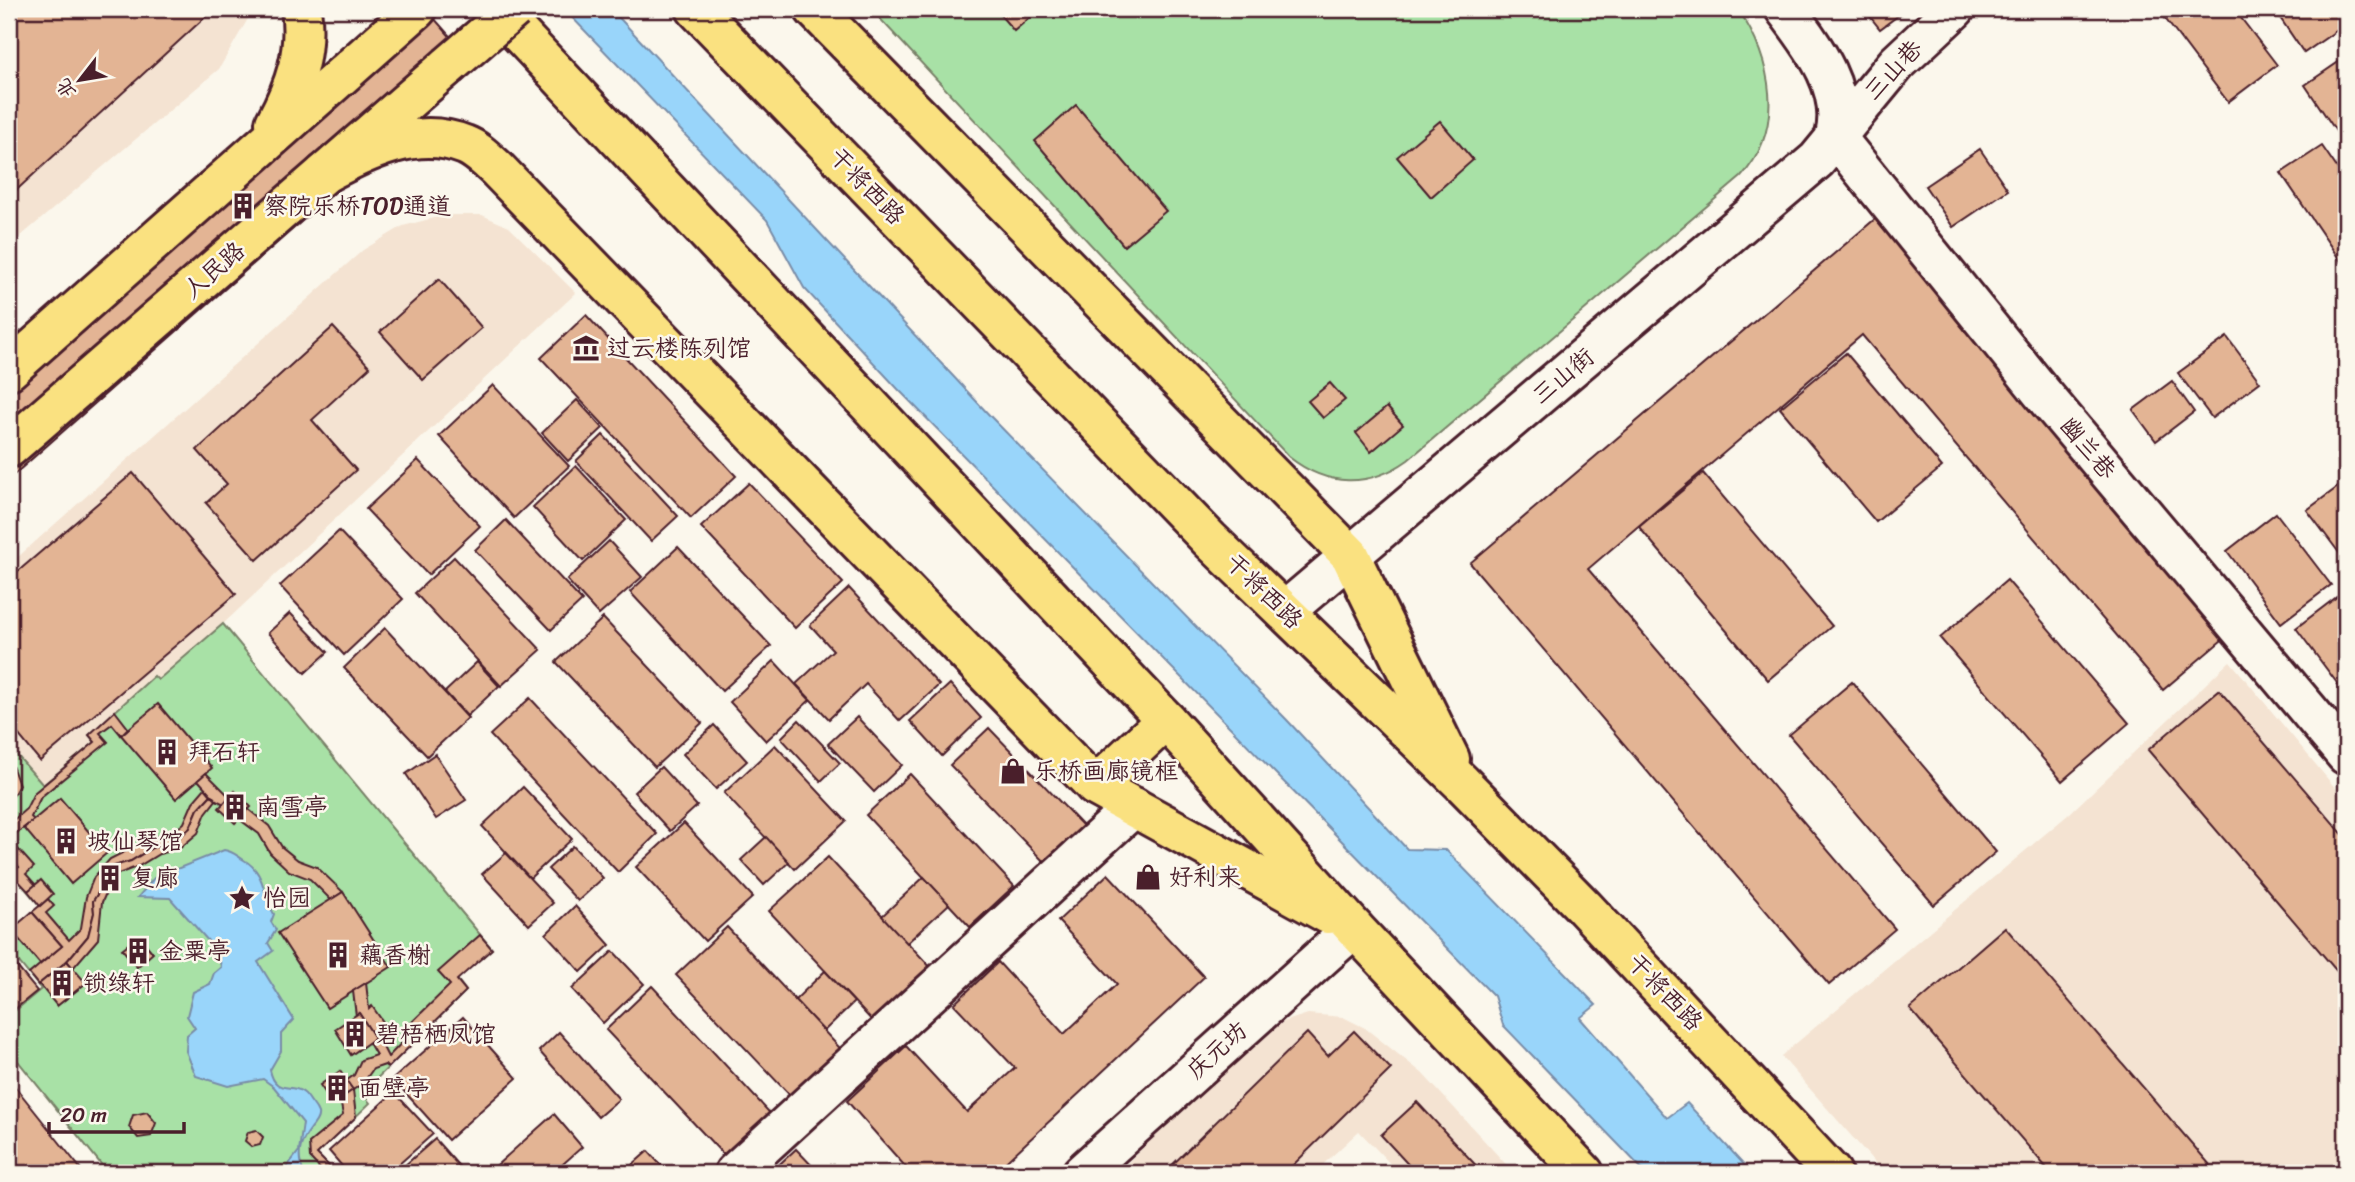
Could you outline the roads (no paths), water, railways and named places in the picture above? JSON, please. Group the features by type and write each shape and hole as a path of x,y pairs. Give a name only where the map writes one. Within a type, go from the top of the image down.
{"main road":[{"path":"265,141 296,78 302,55 301,9"},
{"path":"496,9 1166,720 1354,928 1584,1173"},
{"name":"人民路","path":"9,448 514,9"},
{"name":"干将西路","path":"696,9 1200,530 1462,783 1726,1057 1832,1173"},
{"path":"814,9 1350,555 1462,783"},
{"path":"9,369 411,14"},
{"path":"325,173 383,145 407,140 438,137 467,145 496,168 1095,786 1354,928"},
{"path":"1095,786 1166,720"}],"street":[{"path":"1785,9 1812,46 1828,76 1839,104 1835,136"},
{"name":"三山巷","path":"1835,136 1897,63 1955,9"},
{"name":"三山街","path":"1285,611 1817,160 1835,136"},
{"name":"幽兰巷","path":"1835,136 2042,393 2346,755"},
{"path":"734,1173 1134,807"},
{"name":"庆元坊","path":"1082,1173 1354,928"}],"water":[{"path":"564,9 611,9 992,418 1287,720 1407,849 1446,850 1596,1005 1580,1018 1667,1118 1687,1103 1752,1173 1646,1173 1503,1025 1494,996 898,389 804,288 767,220"},
{"path":"224,850 235,854 256,871 274,914 271,922 276,930 268,943 273,951 258,962 294,1020 281,1034 281,1051 270,1070 277,1084 304,1093 318,1113 318,1118 302,1143 300,1161 304,1173 282,1173 299,1151 303,1123 274,1087 263,1079 228,1086 196,1076 186,1051 187,1035 195,1028 187,1016 193,992 210,984 214,973 221,967 218,952 170,898 138,897 154,878"}],"place":[{"name":"察院乐桥TOD通道","path":"243,206"},
{"name":"过云楼陈列馆","path":"586,348"},
{"name":"拜石轩","path":"167,752"},
{"name":"乐桥画廊镜框","path":"1013,771"},
{"name":"南雪亭","path":"235,807"},
{"name":"坡仙琴馆","path":"66,841"},
{"name":"好利来","path":"1148,877"},
{"name":"复廊","path":"110,878"},
{"name":"怡园","path":"242,898"},
{"name":"金粟亭","path":"138,951"},
{"name":"藕香榭","path":"338,955"},
{"name":"锁绿轩","path":"62,983"},
{"name":"碧梧栖凤馆","path":"355,1034"},
{"name":"面壁亭","path":"337,1088"}]}
